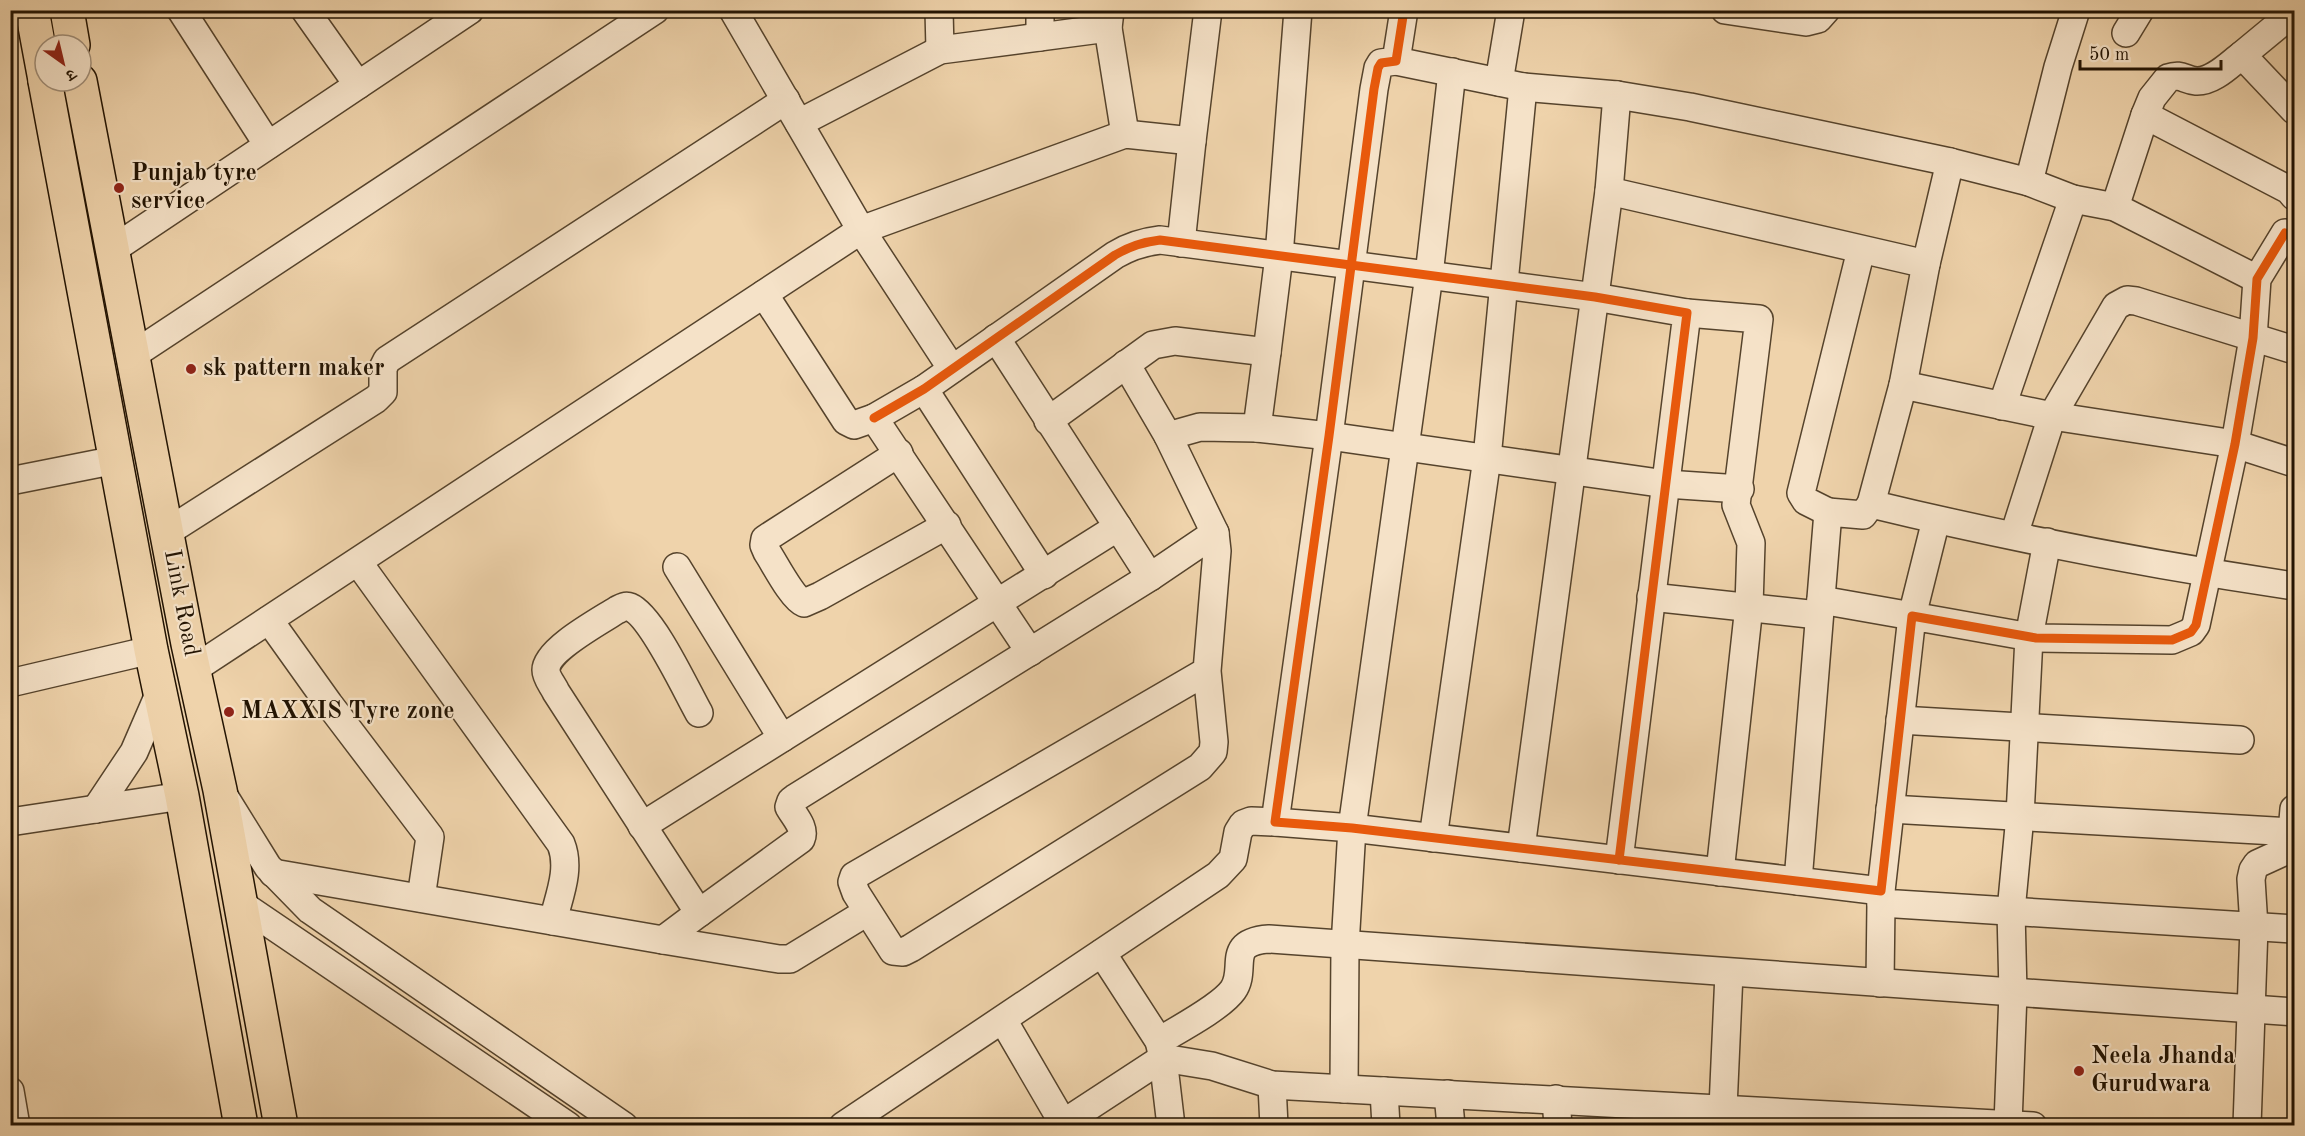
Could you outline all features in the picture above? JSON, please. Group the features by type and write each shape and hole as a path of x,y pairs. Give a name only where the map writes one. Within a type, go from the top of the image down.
{"main road":[{"name":"Link Road","path":"32,10 36,33"},
{"path":"67,10 71,33"},
{"name":"Link Road","path":"47,93 151,650 182,796 241,1125"},
{"name":"Link Road","path":"82,93 194,669 220,790 281,1125"}],"street":[{"path":"182,10 268,145"},
{"path":"305,10 358,85"},
{"path":"112,250 358,85 435,20 470,10"},
{"path":"133,355 655,10"},
{"path":"733,10 861,230 952,369"},
{"path":"939,10 940,50"},
{"path":"1181,243 1208,10"},
{"path":"1257,428 1280,256 1298,10"},
{"path":"1396,61 1404,10"},
{"path":"1433,837 1487,458 1503,285 1511,84 1511,10"},
{"path":"1725,10 1806,22 1818,19 1826,10"},
{"path":"2029,182 2058,67 2076,10"},
{"path":"2115,207 2145,114 2152,98 2168,78 2181,75 2193,81 2207,79 2242,55 2295,12"},
{"path":"167,532 379,396 383,392 383,368 387,360 792,111 940,50 1040,24 1109,19 1125,134"},
{"path":"2242,55 2295,110"},
{"path":"1275,822 1378,68 1386,61 1396,61 1511,84 1617,95 1690,107 1950,162 2029,182 2073,199 2115,207 2257,279"},
{"path":"1344,1089 1345,946 1352,828 1429,275 1452,72"},
{"path":"1521,848 1610,191 1617,95"},
{"path":"2145,114 2289,190 2295,196"},
{"path":"194,669 861,230 1125,134 1192,141"},
{"path":"1861,250 1802,492 1806,501 1828,512 1863,515 1871,504 1903,385 1926,264 1950,162"},
{"path":"1610,191 1926,264"},
{"path":"2002,406 2073,199"},
{"path":"1651,597 1749,606 1820,607 1912,616 2029,637 2172,640 2191,632 2196,625 2235,444 2253,338 2257,279 2290,235 2295,208"},
{"path":"764,294 846,421 854,425 874,418 924,389 1132,246 1160,240 1595,297 1687,313 1759,319 1740,489 1736,505 1752,543 1749,606 1720,872"},
{"path":"2014,535 2052,416 2116,306 2122,302 2136,301 2295,350"},
{"path":"1619,860 1687,313"},
{"path":"996,338 1150,577"},
{"path":"1048,421 1153,345 1163,342 1183,342 1267,352"},
{"path":"1126,364 1168,436 1215,533 1217,550 1207,671 1215,742 1214,752 1200,767 908,950 893,951 853,886 854,876 1207,671"},
{"path":"1903,385 2052,416 2235,444 2295,463"},
{"path":"924,389 1044,575"},
{"path":"874,418 1030,652"},
{"path":"1168,436 1200,427 1257,428 1572,469 1666,484 1740,489"},
{"path":"898,453 765,539 764,545 767,552 794,594 799,601 804,603 820,596 947,525"},
{"path":"10,481 116,460"},
{"path":"1871,504 1936,520 2047,542 2208,573 2295,586"},
{"path":"1798,881 1828,512"},
{"path":"1880,983 1881,897 1912,616 1936,520"},
{"path":"642,826 1118,527"},
{"path":"663,940 801,839 804,834 789,807 790,801 1150,577 1215,533"},
{"path":"1161,1049 1272,1085 1448,1094 1557,1112 1680,1115 1723,1108 1907,1122 2020,1125 2013,993 2012,911 2020,816 2029,637 2047,542"},
{"path":"358,562 561,844 565,855 564,879 553,921"},
{"path":"677,567 782,738"},
{"path":"699,713 652,628 631,607 624,606 616,610 563,646 547,664 546,674 556,692 699,913"},
{"path":"269,620 329,704 430,837 421,898"},
{"path":"10,683 151,650"},
{"path":"96,809 134,752 160,692"},
{"path":"1900,720 2240,740"},
{"path":"220,790 273,873 310,910 624,1125"},
{"path":"10,822 182,796"},
{"path":"1890,809 2020,816 2293,820 2287,847 2281,853 2261,861 2253,870 2251,879 2254,927 2247,1125"},
{"path":"843,1125 1003,1020 1224,869 1233,859 1238,832 1245,823 1251,821 1352,828 1433,837 1798,881 1881,897 2012,911 2295,929"},
{"path":"273,873 779,959 790,959 867,912"},
{"path":"241,904 568,1125"},
{"path":"1003,1020 1075,1121 1232,992 1237,983 1240,955 1243,949 1258,940 2295,1012"},
{"path":"1102,953 1161,1049 1171,1125"},
{"path":"1723,1108 1729,973"},
{"path":"1272,1085 1274,1125"},
{"path":"1384,1090 1386,1125"},
{"path":"10,1091 16,1125"},
{"path":"1448,1094 1451,1125"}],"cycle path":[{"path":"1404,10 1396,61 1381,63 1374,89 1329,436 1275,822 1352,828 1881,891 1912,616 2036,638 2172,640 2191,632 2196,625 2235,444 2253,338 2257,279 2285,233 2294,237"},
{"path":"874,418 924,389 1115,255 1137,245 1160,240 1595,297 1687,313 1619,860"}],"place":[{"name":"Punjab tyre service","path":"119,188"},
{"name":"sk pattern maker","path":"191,369"},
{"name":"MAXXIS Tyre zone","path":"229,712"},
{"name":"Neela Jhanda Gurudwara","path":"2079,1071"}]}
